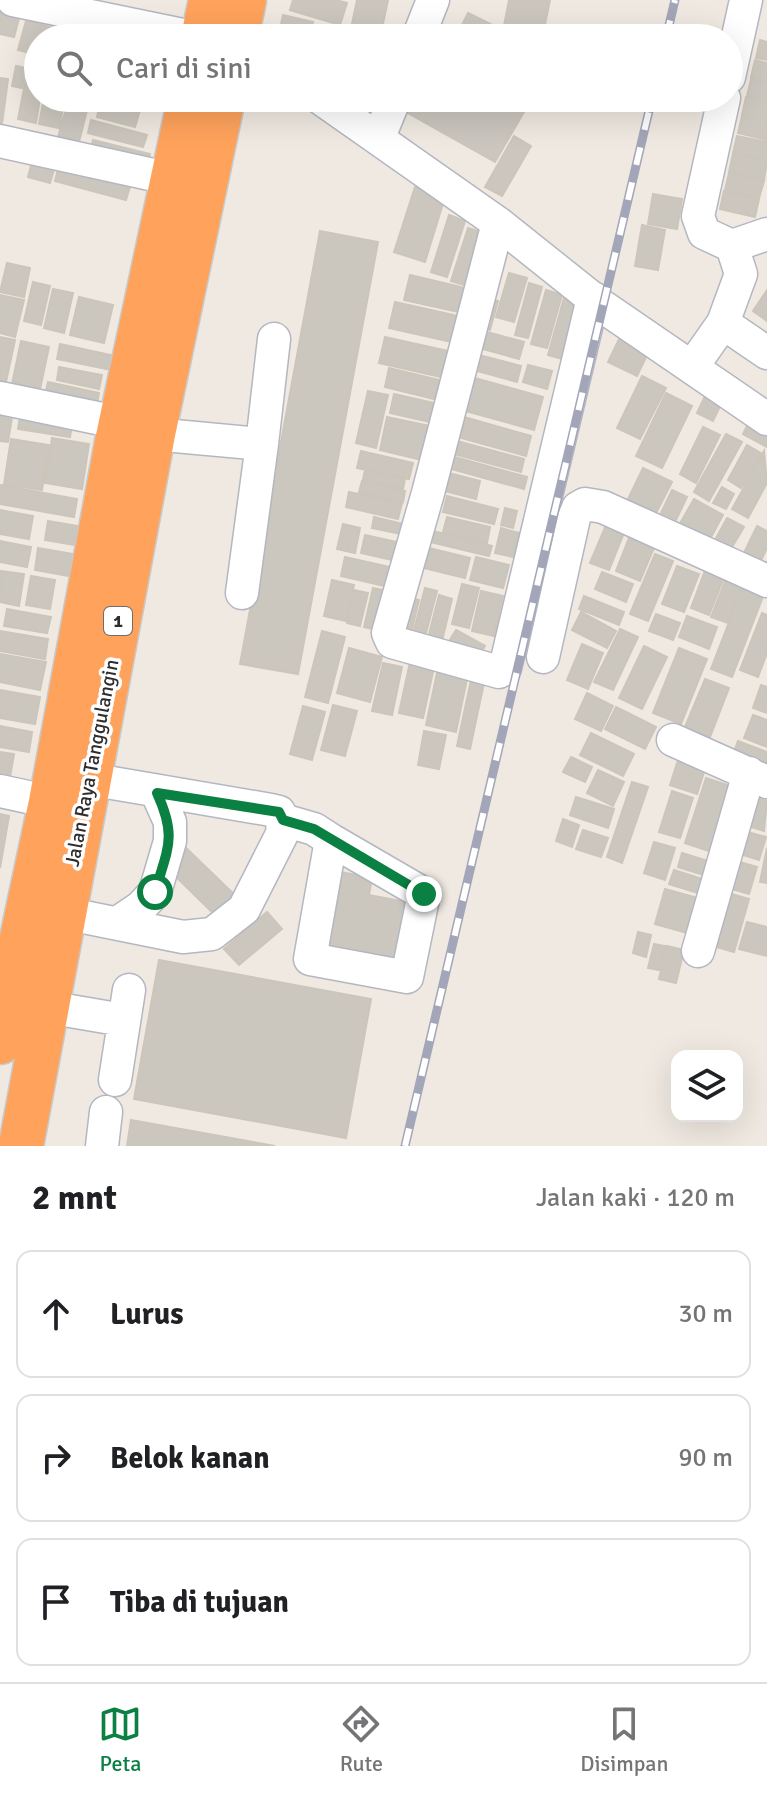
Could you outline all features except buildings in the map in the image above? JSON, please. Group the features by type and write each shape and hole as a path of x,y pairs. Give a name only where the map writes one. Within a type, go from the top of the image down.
{"highway":[{"path":"204,24 211,0"},
{"path":"239,24 244,0"},
{"name":"Jalan Raya Tanggulangin","path":"21,1146 89,779 172,179 187,112"},
{"name":"Jalan Raya Tanggulangin","path":"1,1031 137,428 219,112"}],"street":[{"path":"13,0 131,24"},
{"path":"424,24 433,0"},
{"path":"741,24 746,0"},
{"path":"341,112 498,223 593,298 767,419"},
{"path":"379,137 389,112"},
{"path":"721,112 698,216 704,233 747,261"},
{"path":"0,141 172,179"},
{"path":"498,223 388,633 392,642 499,672 505,668 593,298"},
{"path":"692,367 723,323 747,261 767,234"},
{"path":"723,323 767,353"},
{"path":"242,593 252,536 274,339"},
{"path":"0,398 137,428 262,444"},
{"path":"543,657 574,518 578,508 585,504 603,507 767,581"},
{"path":"673,740 758,777 698,951"},
{"path":"64,913 183,937 212,934 224,928 244,909 282,834 283,820 279,812 89,779"},
{"path":"0,791 51,802"},
{"path":"119,922 141,907 155,892 170,841 170,822 157,793"},
{"path":"283,820 314,829 424,894 407,977 310,959 331,840"},
{"path":"47,1007 126,1005 115,1080"},
{"path":"102,1146 106,1112"}],"railway":[{"path":"669,24 675,0"},
{"path":"405,1146 649,112"}],"route":[{"path":"155,892 170,841 170,822 157,793 279,812 283,820 314,829 424,894"}]}
